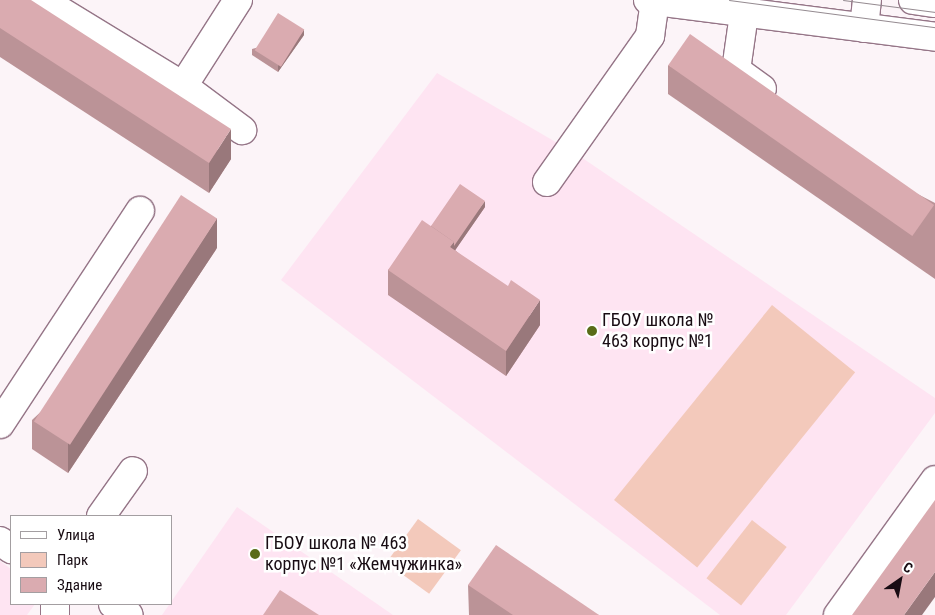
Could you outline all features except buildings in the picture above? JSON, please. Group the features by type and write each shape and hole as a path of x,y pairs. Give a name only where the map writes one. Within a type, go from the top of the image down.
{"street":[{"path":"42,0 183,86 242,130"},
{"path":"183,86 238,0"},
{"path":"547,182 650,36 652,0 866,13 935,20"},
{"path":"782,0 866,13 935,37"},
{"path":"913,0 935,3"},
{"path":"745,6 736,70 784,104"},
{"path":"0,424 140,211"},
{"path":"102,515 133,471"},
{"path":"838,615 935,480"},
{"path":"114,605 128,615"}],"shaded area":[{"name":"ГБОУ школа № 463 корпус №1","path":"437,73 578,155 935,398 935,413 786,615 720,615 281,280"},
{"name":"ГБОУ школа № 463 корпус №1 «Жемчужинка»","path":"237,507 393,615 162,615 169,605 172,605 172,601"},
{"path":"0,561 10,568 10,605 34,605 27,615 0,615"}],"green space":[{"path":"772,305 855,372 697,567 614,500"},
{"path":"418,519 461,550 429,594 386,563"},
{"path":"752,520 787,547 741,605 706,578"}],"tram line":[{"path":"729,0 935,27"},
{"path":"843,0 935,12"}],"place":[{"name":"ГБОУ школа № 463 корпус №1","path":"592,331"},
{"name":"ГБОУ школа № 463 корпус №1 «Жемчужинка»","path":"255,554"}]}
